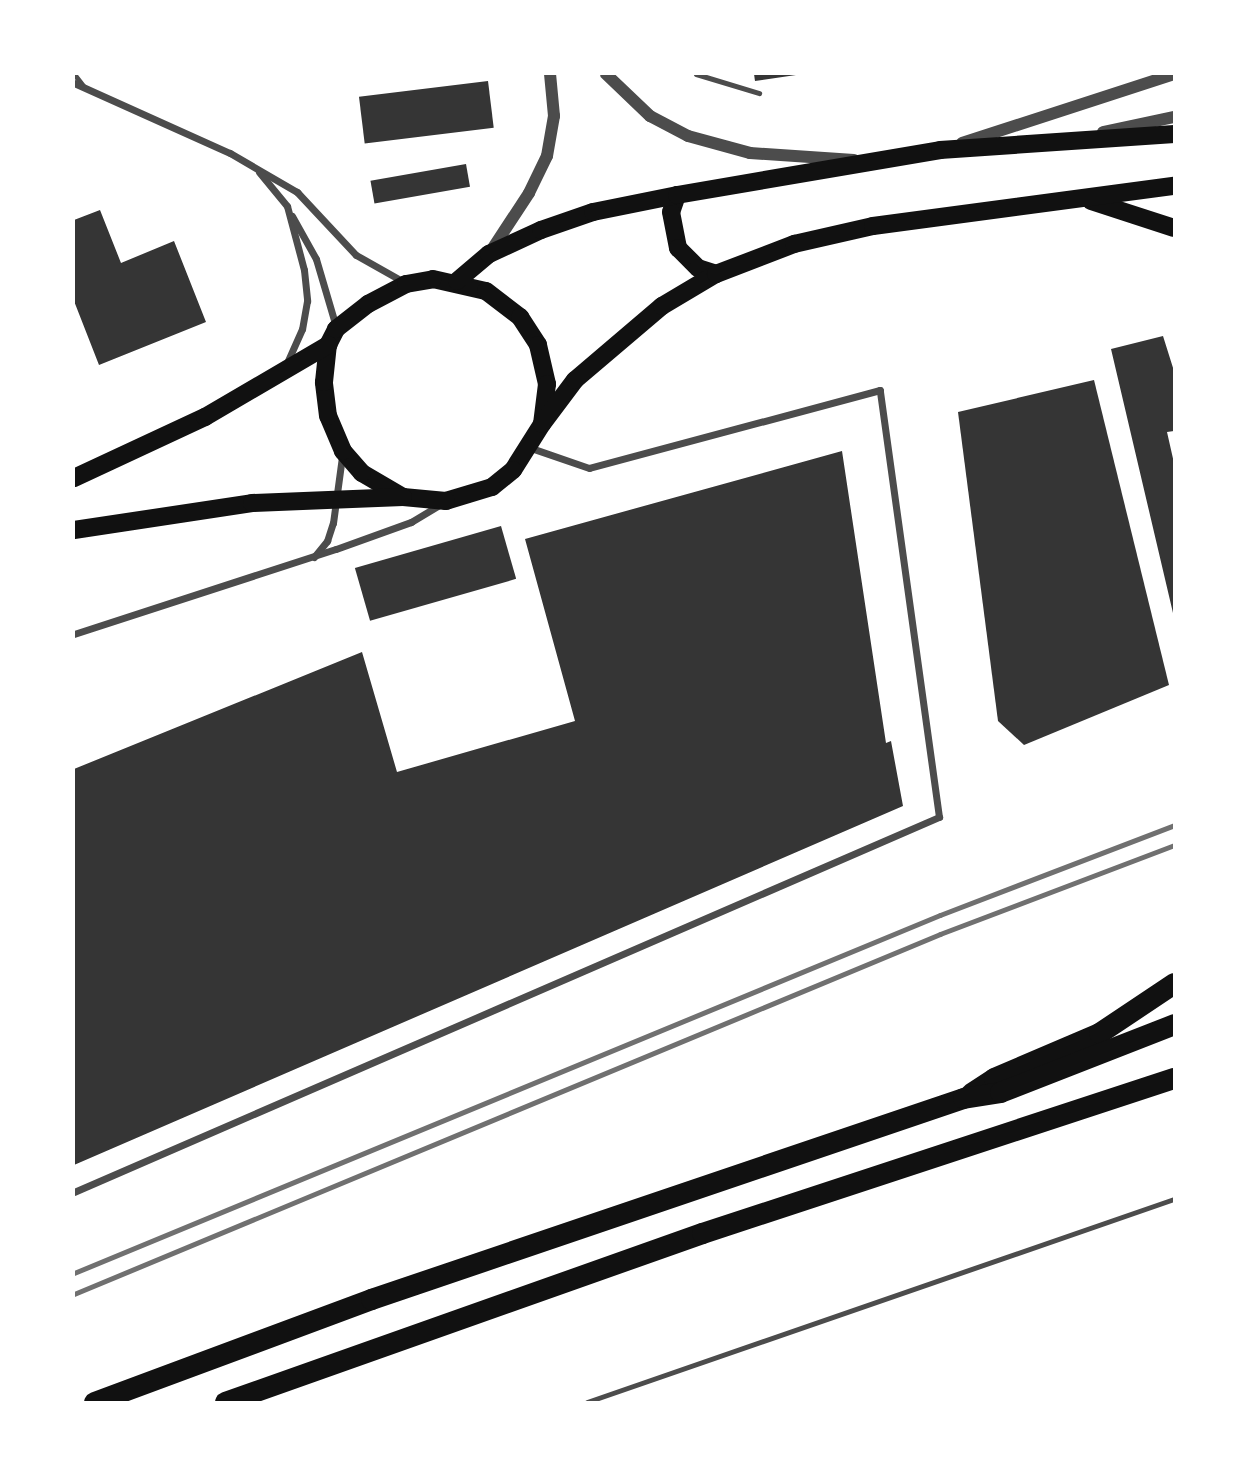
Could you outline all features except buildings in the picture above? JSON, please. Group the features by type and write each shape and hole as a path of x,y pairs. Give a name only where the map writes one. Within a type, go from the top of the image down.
{"highway":[{"path":"963,1098 994,1078 1099,1033 1174,983"},
{"path":"94,1402 371,1299 963,1098 1000,1092 1174,1024"},
{"path":"225,1402 702,1233 1174,1079"}],"main road":[{"path":"457,281 489,254 593,212 677,195 796,177 861,160 940,150 1174,134"},
{"path":"74,530 252,503 403,497 446,501 492,487 531,448 542,424 576,380 611,346 662,306 716,274 794,244 873,226 1174,186"},
{"path":"677,195 671,212 678,248 698,268 716,274"},
{"path":"1085,199 1174,228"},
{"path":"74,478 205,417 282,372 332,337 368,304 406,284 457,281 499,299 520,317 538,345 547,384 542,424"},
{"path":"332,337 324,382 328,416 343,451 362,474 403,497"}],"street":[{"path":"489,254 529,193 547,156 554,116 550,74"},
{"path":"606,74 650,116 688,136 750,153 861,160"},
{"path":"940,150 1174,74"},
{"path":"74,83 257,169 313,206 356,255 406,284"},
{"path":"1047,144 1174,117"},
{"path":"257,169 287,206 316,259 332,337"},
{"path":"282,372 302,329 307,301 287,206"},
{"path":"74,1192 939,817 880,390 589,468 531,448"},
{"path":"313,557 327,541 343,451"},
{"path":"74,634 313,557 411,522 446,501"}],"lane":[{"path":"74,74 85,88"},
{"path":"696,74 759,93"},
{"path":"587,1402 1174,1199"}],"railway":[{"path":"74,1273 940,915 1174,825"},
{"path":"74,1294 940,934 1174,845"}]}
